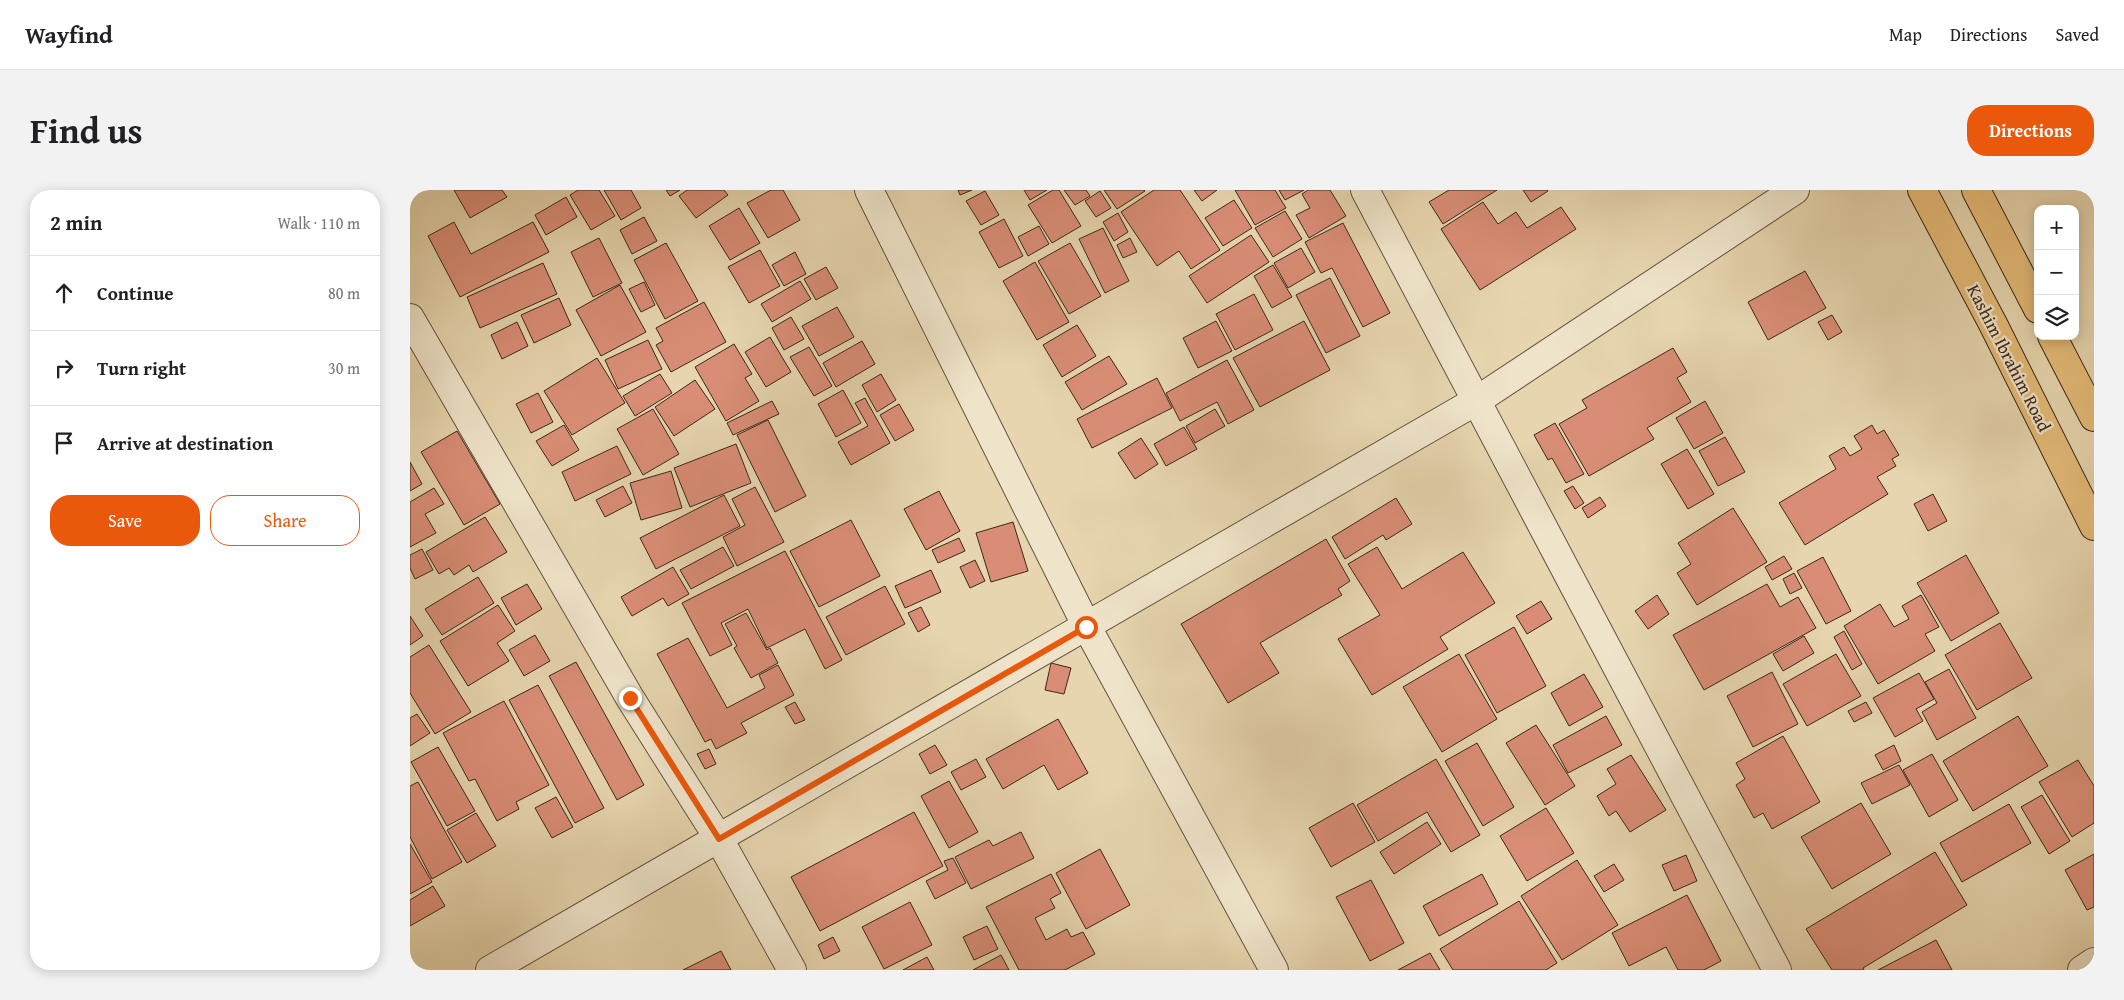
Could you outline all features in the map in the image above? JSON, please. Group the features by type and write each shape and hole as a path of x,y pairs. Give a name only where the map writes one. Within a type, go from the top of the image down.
{"highway":[{"name":"Kashim Ibrahim Road","path":"1922,190 1997,333 2094,526"},
{"path":"1976,190 2034,300"},
{"path":"2054,340 2094,417"}],"street":[{"path":"869,190 1086,627 1274,970"},
{"path":"1365,190 1777,970"},
{"path":"490,970 1476,401 1795,190"},
{"path":"410,318 630,698 719,839 792,970"},
{"path":"2082,970 2094,962"}],"building":[{"path":"454,190 502,190 507,197 470,218"},
{"path":"578,190 599,190 615,216 591,230 570,195"},
{"path":"604,190 631,190 641,208 621,220"},
{"path":"666,190 680,190 670,196"},
{"path":"687,190 724,190 728,195 696,218 679,196"},
{"path":"771,190 783,190 800,220 768,238 747,203"},
{"path":"958,190 972,190 960,195"},
{"path":"1024,190 1047,190 1030,200"},
{"path":"1053,190 1059,190 1081,226 1052,243 1028,205"},
{"path":"1064,190 1086,190 1090,196 1075,205"},
{"path":"1104,190 1144,190 1145,191 1117,209"},
{"path":"1154,190 1180,190 1220,250 1191,269 1179,251 1157,266 1121,212"},
{"path":"1194,190 1217,190 1202,201"},
{"path":"1235,190 1275,190 1286,208 1255,225"},
{"path":"1279,190 1304,190 1285,200"},
{"path":"1308,190 1330,190 1346,216 1309,238 1296,215 1310,208 1302,194"},
{"path":"1449,190 1497,190 1443,224 1429,202"},
{"path":"1523,190 1547,190 1548,191 1531,202"},
{"path":"985,191 999,215 981,225 966,201"},
{"path":"1100,191 1111,208 1096,217 1085,201"},
{"path":"566,197 577,217 546,235 535,215"},
{"path":"1234,200 1252,228 1223,246 1205,218"},
{"path":"1483,202 1498,224 1516,212 1527,228 1561,207 1576,229 1480,290 1441,229"},
{"path":"739,208 760,243 730,260 709,226"},
{"path":"1285,211 1302,239 1273,257 1255,228"},
{"path":"1118,213 1128,232 1114,241 1103,222"},
{"path":"644,217 657,241 632,254 620,230"},
{"path":"1004,219 1023,256 999,268 979,232"},
{"path":"454,222 471,254 533,222 549,252 460,297 428,236"},
{"path":"1343,223 1390,313 1363,327 1332,268 1321,273 1305,242"},
{"path":"1039,226 1049,244 1028,256 1018,237"},
{"path":"1103,228 1129,281 1105,293 1079,239"},
{"path":"1251,235 1269,262 1207,303 1189,276"},
{"path":"599,238 622,283 593,297 571,252"},
{"path":"1130,238 1137,252 1123,258 1117,245"},
{"path":"666,243 698,301 665,319 634,260"},
{"path":"1070,243 1101,296 1069,314 1038,261"},
{"path":"1301,248 1315,272 1288,288 1274,263"},
{"path":"760,250 780,286 749,303 728,267"},
{"path":"795,252 806,274 784,286 772,265"},
{"path":"1035,262 1069,322 1037,340 1003,281"},
{"path":"543,263 557,294 480,328 467,297"},
{"path":"1273,265 1292,297 1272,308 1254,276"},
{"path":"826,267 838,288 816,300 804,279"},
{"path":"1805,271 1826,308 1768,340 1748,302"},
{"path":"1330,278 1360,336 1326,353 1296,295"},
{"path":"800,281 811,299 772,322 761,304"},
{"path":"644,282 655,305 641,312 629,289"},
{"path":"620,285 646,332 601,356 576,310"},
{"path":"1254,294 1273,330 1235,350 1216,314"},
{"path":"559,298 571,325 534,343 521,315"},
{"path":"704,302 726,342 671,372 656,345 663,341 656,328"},
{"path":"837,307 854,337 819,356 802,326"},
{"path":"1832,315 1842,332 1828,340 1818,322"},
{"path":"791,317 804,339 784,350 772,328"},
{"path":"1216,321 1232,351 1198,368 1183,338"},
{"path":"1304,321 1330,370 1260,407 1233,358"},
{"path":"517,322 528,346 502,359 491,335"},
{"path":"1077,325 1096,356 1062,377 1043,345"},
{"path":"770,337 791,372 766,387 745,352"},
{"path":"648,340 662,369 618,389 605,360"},
{"path":"862,341 875,364 836,387 823,363"},
{"path":"734,344 752,374 745,378 759,401 726,421 695,367"},
{"path":"809,347 832,386 814,396 790,357"},
{"path":"1673,348 1687,372 1677,378 1691,402 1647,428 1654,439 1589,476 1559,424 1587,408 1582,400"},
{"path":"1109,356 1127,384 1082,410 1065,382"},
{"path":"597,358 625,403 572,435 544,391"},
{"path":"1227,360 1254,410 1228,424 1217,402 1180,421 1166,393"},
{"path":"660,374 672,393 635,416 623,396"},
{"path":"881,374 896,400 877,412 862,385"},
{"path":"1157,378 1172,408 1092,448 1077,419"},
{"path":"695,380 715,409 674,436 655,407"},
{"path":"843,390 861,423 836,437 818,404"},
{"path":"538,393 553,422 531,433 516,404"},
{"path":"865,398 890,443 851,465 838,442 868,426 855,403"},
{"path":"772,401 779,414 733,435 727,423"},
{"path":"1705,401 1723,433 1694,449 1676,418"},
{"path":"899,404 914,430 895,441 880,415"},
{"path":"653,409 679,454 643,475 617,429"},
{"path":"1215,409 1225,426 1195,443 1186,426"},
{"path":"768,420 806,496 775,512 737,435"},
{"path":"1555,423 1584,474 1566,483 1552,458 1548,460 1534,435"},
{"path":"564,425 579,450 552,466 536,441"},
{"path":"1872,425 1877,434 1884,430 1899,455 1892,459 1896,466 1877,477 1888,494 1805,545 1779,503 1836,469 1829,456 1844,447 1850,456 1862,449 1854,436"},
{"path":"1184,427 1197,449 1166,466 1154,444"},
{"path":"457,431 500,504 464,525 421,452"},
{"path":"1725,437 1745,472 1718,486 1699,451"},
{"path":"1141,438 1158,464 1135,479 1118,453"},
{"path":"736,444 751,483 690,507 674,468"},
{"path":"617,446 631,474 575,501 562,472"},
{"path":"1687,449 1714,494 1688,509 1661,464"},
{"path":"410,462 422,484 410,491"},
{"path":"671,471 682,508 641,520 630,483"},
{"path":"623,486 632,503 605,517 596,500"},
{"path":"1573,486 1584,503 1575,509 1564,491"},
{"path":"755,487 784,542 737,566 723,537 745,525 732,499"},
{"path":"434,488 444,504 425,514 436,533 410,547 410,502"},
{"path":"939,491 960,531 926,550 904,509"},
{"path":"1933,494 1947,521 1928,531 1914,504"},
{"path":"724,495 740,526 656,569 640,538"},
{"path":"1600,497 1606,506 1588,518 1582,508"},
{"path":"1396,498 1412,524 1386,540 1383,535 1345,559 1332,537"},
{"path":"1733,508 1767,562 1697,605 1677,573 1691,564 1678,543"},
{"path":"485,517 507,552 473,572 469,565 454,575 449,568 439,574 426,552"},
{"path":"851,520 880,576 819,607 790,551"},
{"path":"1013,522 1028,571 991,582 976,533"},
{"path":"959,538 965,551 938,563 932,550"},
{"path":"1326,539 1350,581 1338,589 1342,595 1260,643 1279,673 1228,703 1181,624"},
{"path":"723,547 734,566 691,589 680,570"},
{"path":"1377,547 1402,589 1463,552 1495,603 1440,637 1448,649 1372,695 1338,639 1380,615 1348,564"},
{"path":"422,549 433,570 415,579 410,568 410,555"},
{"path":"785,551 842,660 825,669 805,629 767,648 748,609 721,623 732,645 710,656 682,603"},
{"path":"1966,555 1999,613 1951,641 1917,583"},
{"path":"1784,556 1792,569 1772,580 1765,567"},
{"path":"1823,557 1851,611 1826,624 1797,571"},
{"path":"975,560 985,581 970,588 960,567"},
{"path":"673,567 689,594 668,606 663,598 632,616 621,597"},
{"path":"931,570 941,592 905,608 895,586"},
{"path":"1794,573 1802,588 1790,594 1783,579"},
{"path":"478,577 494,603 442,635 425,609"},
{"path":"527,584 542,609 516,625 501,598"},
{"path":"1767,584 1780,607 1798,597 1816,628 1704,690 1673,635"},
{"path":"885,586 905,624 846,655 826,617"},
{"path":"1657,595 1669,614 1648,629 1635,611"},
{"path":"1921,595 1939,627 1925,634 1935,651 1878,684 1844,626 1880,604 1894,627 1909,619 1902,606"},
{"path":"1541,601 1552,619 1527,634 1516,616"},
{"path":"498,605 515,631 497,643 509,661 468,686 440,641"},
{"path":"921,607 930,625 918,632 908,613"},
{"path":"746,613 767,650 770,648 778,663 751,678 734,648 737,646 725,624"},
{"path":"410,616 423,636 410,645"},
{"path":"2000,623 2032,678 1977,710 1945,655"},
{"path":"1514,627 1546,686 1497,713 1465,655"},
{"path":"1844,631 1862,664 1852,670 1834,637"},
{"path":"535,635 550,661 524,676 509,650"},
{"path":"1804,636 1814,653 1783,671 1773,654"},
{"path":"688,638 727,708 765,688 759,675 778,665 794,695 741,723 747,733 716,749 711,739 705,742 657,654"},
{"path":"429,645 471,712 435,734 410,693 410,657"},
{"path":"1459,654 1497,719 1442,752 1403,687"},
{"path":"1836,654 1861,696 1807,726 1783,684"},
{"path":"576,662 644,785 617,800 549,676"},
{"path":"1051,663 1071,668 1064,694 1045,690"},
{"path":"1949,669 1976,718 1937,740 1922,712 1937,703 1925,682"},
{"path":"1772,672 1798,724 1753,747 1727,696"},
{"path":"1919,673 1934,699 1916,709 1923,721 1895,737 1873,698"},
{"path":"1584,674 1603,707 1569,726 1551,693"},
{"path":"538,685 604,808 575,823 509,700"},
{"path":"504,701 549,785 516,802 519,809 497,821 475,779 469,781 443,733"},
{"path":"795,702 805,720 795,724 785,707"},
{"path":"1866,702 1872,713 1854,722 1848,711"},
{"path":"417,714 430,733 410,746 410,718"},
{"path":"1606,716 1622,745 1568,773 1553,745"},
{"path":"2018,716 2048,766 1973,811 1943,761"},
{"path":"1058,719 1088,773 1058,790 1044,765 1003,789 986,759"},
{"path":"1536,725 1575,786 1545,805 1506,743"},
{"path":"1783,736 1820,802 1772,829 1763,813 1754,818 1736,785 1745,779 1736,763"},
{"path":"1477,743 1514,807 1483,826 1445,761"},
{"path":"935,745 947,765 930,774 919,754"},
{"path":"1894,745 1901,761 1883,770 1875,755"},
{"path":"438,747 475,811 447,826 411,762"},
{"path":"709,749 716,764 705,769 697,754"},
{"path":"1932,754 1958,800 1929,817 1903,770"},
{"path":"1631,755 1666,810 1630,832 1616,811 1609,816 1597,796 1616,784 1607,769"},
{"path":"976,759 986,777 961,790 951,772"},
{"path":"1436,759 1480,835 1451,852 1427,812 1378,841 1357,805"},
{"path":"2078,760 2094,786 2094,823 2072,837 2039,782"},
{"path":"1899,765 1910,785 1872,804 1861,783"},
{"path":"949,781 978,832 949,848 921,796"},
{"path":"418,782 462,862 432,879 410,837 410,786"},
{"path":"2042,795 2070,841 2049,854 2021,807"},
{"path":"556,797 573,827 552,838 535,808"},
{"path":"1353,803 1375,842 1331,867 1309,828"},
{"path":"1861,803 1891,854 1832,889 1801,837"},
{"path":"2009,804 2031,843 1962,882 1940,843"},
{"path":"1546,808 1574,853 1527,881 1500,836"},
{"path":"914,812 943,866 820,931 791,877"},
{"path":"476,813 496,846 467,863 447,830"},
{"path":"1427,822 1441,844 1394,874 1380,852"},
{"path":"1021,832 1034,858 971,889 955,857 989,840 993,846"},
{"path":"410,844 432,882 410,894"},
{"path":"1100,849 1130,905 1086,929 1056,873"},
{"path":"1935,852 1967,905 1863,968 1864,970 1832,970 1806,929"},
{"path":"2094,854 2094,907 2087,910 2065,870"},
{"path":"1686,855 1697,881 1674,891 1662,865"},
{"path":"953,858 966,883 935,899 926,881 948,870 944,861"},
{"path":"1577,860 1618,925 1562,960 1521,896"},
{"path":"1614,864 1624,880 1604,892 1594,876"},
{"path":"1051,874 1061,893 1050,899 1055,908 1035,918 1046,940 1067,929 1071,937 1083,932 1095,954 1065,970 1019,970 986,907"},
{"path":"1482,874 1498,904 1439,936 1423,906"},
{"path":"1371,880 1404,943 1370,961 1336,897"},
{"path":"433,886 445,906 410,926 410,900"},
{"path":"1687,895 1721,961 1704,970 1678,970 1666,947 1629,966 1612,933"},
{"path":"1519,901 1557,963 1546,970 1453,970 1440,949"},
{"path":"910,902 932,945 884,969 862,927"},
{"path":"987,926 998,949 974,960 963,937"},
{"path":"833,937 840,951 824,959 818,945"},
{"path":"1936,940 1952,970 1878,970"},
{"path":"721,951 731,970 683,970"},
{"path":"1430,953 1440,970 1398,970"},
{"path":"1001,955 1009,970 973,970"},
{"path":"927,957 934,970 903,970"}],"route":[{"path":"630,698 719,839 1086,627"}]}
